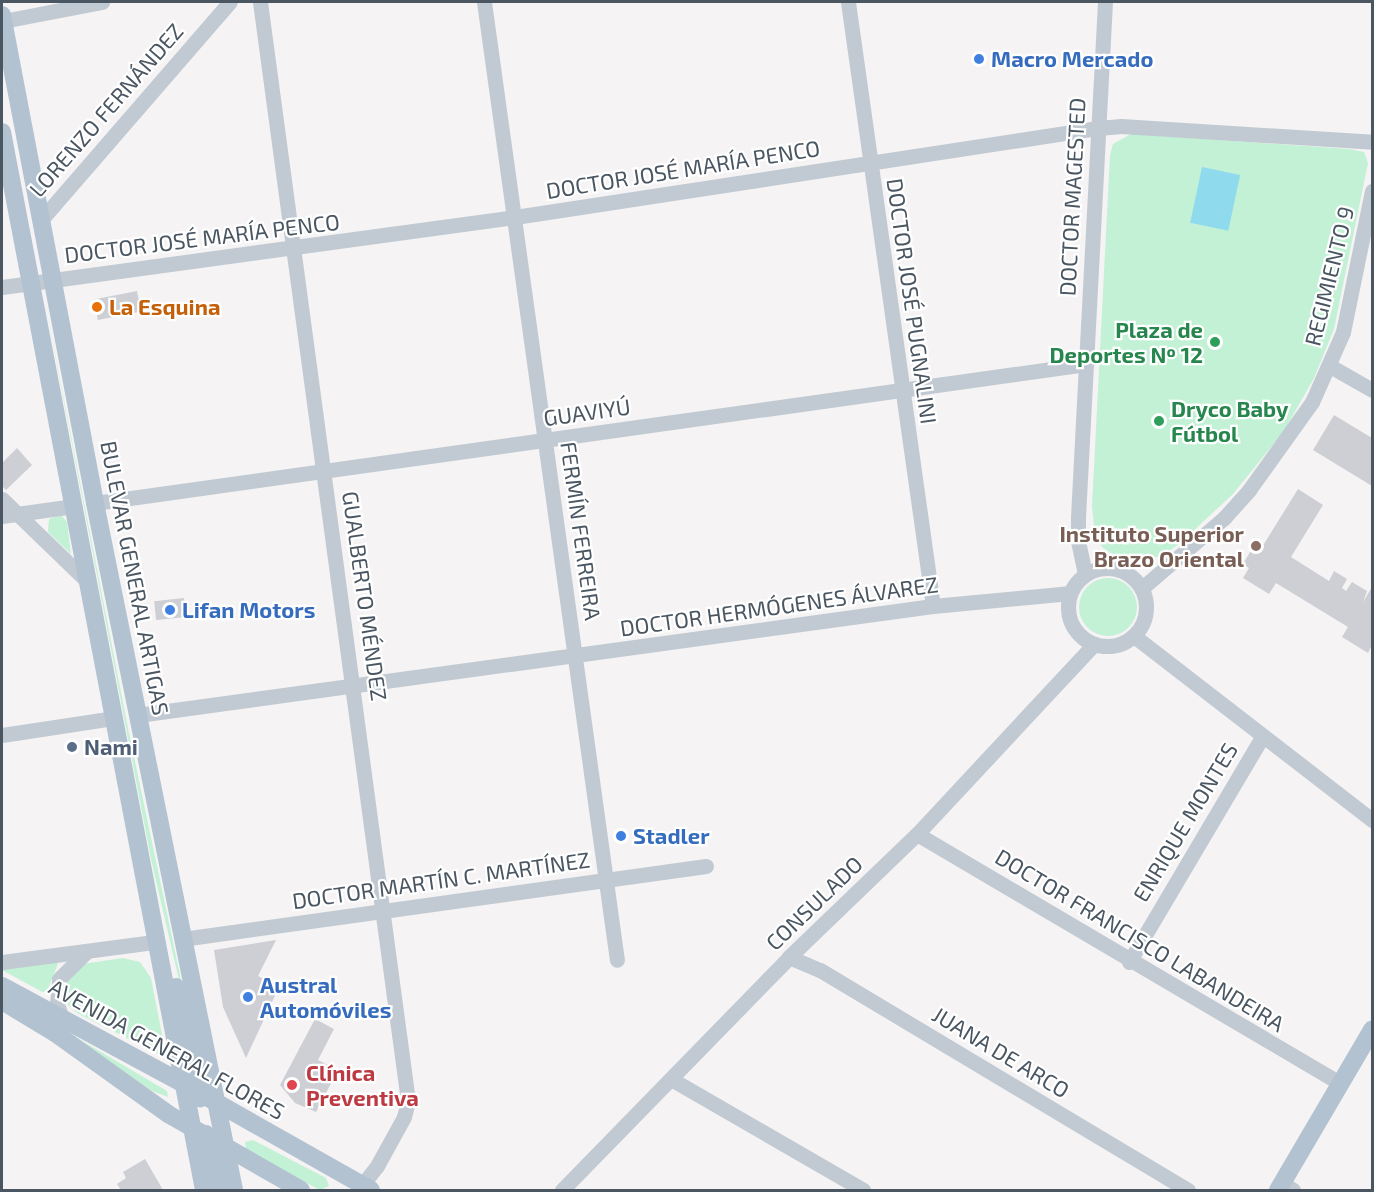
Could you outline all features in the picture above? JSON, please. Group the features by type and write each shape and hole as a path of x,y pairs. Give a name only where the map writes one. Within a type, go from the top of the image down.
{"main road":[{"name":"BULEVAR GENERAL ARTIGAS","path":"2,18 95,503 234,1191"},
{"name":"BULEVAR GENERAL ARTIGAS","path":"2,132 114,718 154,942 173,976 190,1087 191,1127 204,1191"},
{"name":"AVENIDA GENERAL FLORES","path":"2,986 190,1087 364,1189"},
{"name":"AVENIDA GENERAL FLORES","path":"2,1001 191,1127 301,1191"},
{"path":"1284,1188 1372,1030"},
{"name":"BULEVAR GENERAL ARTIGAS","path":"190,1087 207,1137 221,1191"},
{"name":"BULEVAR GENERAL ARTIGAS","path":"190,1087 226,1149"}],"street":[{"path":"2,18 102,2"},
{"name":"LORENZO FERNÁNDEZ","path":"40,221 230,2"},
{"name":"GUALBERTO MÉNDEZ","path":"260,2 355,687 408,1101 404,1117 364,1189"},
{"name":"FERMÍN FERREIRA","path":"484,2 617,960"},
{"name":"DOCTOR JOSÉ PUGNALINI","path":"848,2 933,606"},
{"name":"DOCTOR MAGESTED","path":"1085,574 1078,541 1105,2"},
{"name":"DOCTOR JOSÉ MARÍA PENCO","path":"2,287 294,249 515,217 1098,128 1121,126 1372,142"},
{"name":"REGIMIENTO 9","path":"1142,588 1224,518 1249,490 1295,428 1330,366 1357,276 1372,191"},
{"name":"GUAVIYÚ","path":"95,503 1086,364"},
{"path":"1330,366 1372,390"},
{"path":"2,498 9,515 88,582"},
{"path":"9,515 74,506"},
{"path":"1112,567 1129,574 1142,588 1145,618 1134,636 1111,646 1094,644 1079,634 1070,619 1070,593 1085,574 1112,567"},
{"name":"DOCTOR HERMÓGENES ÁLVAREZ","path":"138,715 933,606 1070,593"},
{"path":"1134,636 1372,820"},
{"name":"CONSULADO","path":"562,1191 789,957 917,834 1094,644"},
{"path":"2,735 114,718"},
{"name":"ENRIQUE MONTES","path":"1129,962 1262,737"},
{"name":"DOCTOR FRANCISCO LABANDEIRA","path":"917,834 1129,962 1341,1084"},
{"name":"DOCTOR MARTÍN C. MARTÍNEZ","path":"182,939 384,909 706,866"},
{"path":"2,962 154,942"},
{"path":"61,1016 57,1004 59,979 70,963 87,951"},
{"name":"JUANA DE ARCO","path":"789,957 820,970 1188,1191"},
{"path":"671,1079 863,1191"}],"green space":[{"name":"Plaza de Deportes Nº 12","path":"1131,134 1349,149 1364,152 1368,163 1334,329 1314,378 1284,431 1233,494 1179,544 1163,555 1140,562 1118,558 1102,547 1095,533 1092,507 1110,155 1113,144"},
{"path":"43,292 129,733 201,1075 151,859"},
{"path":"61,515 67,522 71,554 48,532 49,519"},
{"path":"1108,578 1124,583 1132,591 1137,607 1132,623 1124,631 1108,636 1092,631 1084,623 1079,607 1084,591 1092,583"},
{"path":"123,958 140,962 151,978 164,1045 160,1055 77,1013 64,1001 63,980 82,964"},
{"path":"59,961 46,994 2,970 2,967"},
{"path":"62,1029 167,1091 168,1097 152,1091"},
{"path":"253,1140 326,1178 329,1186 320,1190 246,1151 245,1142"}],"water":[{"path":"1202,167 1240,175 1228,231 1190,223"}],"building":[{"path":"137,291 141,312 98,320 94,299"},
{"path":"1334,415 1372,438 1372,486 1313,450"},
{"path":"17,448 32,465 6,490 2,486 2,463"},
{"path":"1298,489 1323,505 1291,557 1329,581 1334,571 1347,579 1342,588 1346,591 1352,582 1367,591 1363,602 1372,587 1372,645 1368,653 1342,637 1348,627 1276,583 1269,594 1243,578 1249,568 1243,564 1257,540 1264,544"},
{"name":"Lifan Motors","path":"184,598 186,617 156,620 154,601"},
{"name":"Austral Automóviles","path":"276,940 258,976 279,987 246,1058 223,1007 214,950"},
{"path":"315,1019 334,1029 318,1060 338,1070 316,1112 295,1103 280,1085"},
{"path":"145,1159 163,1190 121,1190 117,1184 126,1178 123,1172"}],"place":[{"name":"Macro Mercado","path":"979,59"},
{"name":"La Esquina","path":"97,307"},
{"name":"Plaza de Deportes Nº 12","path":"1215,342"},
{"name":"Dryco Baby Fútbol","path":"1159,421"},
{"name":"Instituto Superior Brazo Oriental","path":"1256,546"},
{"name":"Lifan Motors","path":"170,610"},
{"name":"Nami","path":"72,747"},
{"name":"Stadler","path":"621,836"},
{"name":"Austral Automóviles","path":"248,997"},
{"name":"Clínica Preventiva","path":"292,1085"}]}
